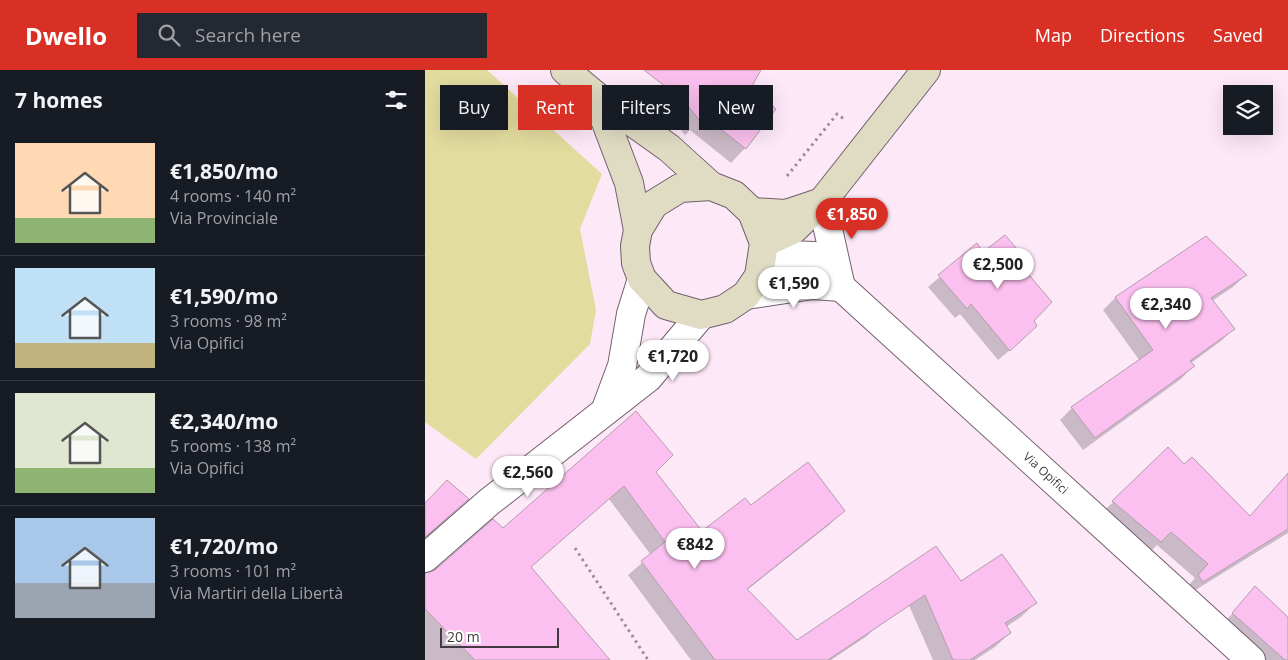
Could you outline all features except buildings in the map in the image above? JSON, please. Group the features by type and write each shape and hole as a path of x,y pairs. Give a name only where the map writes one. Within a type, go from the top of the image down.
{"street":[{"path":"565,70 596,96 669,148 711,186 734,195 753,212 764,249 759,276 746,295 725,309 701,315 667,305 642,279 636,263 635,246 638,230 654,204 680,188 711,186"},
{"path":"764,249 794,229 823,202 925,70"},
{"path":"596,96 629,183 638,230"},
{"path":"753,212 786,214 823,202"},
{"path":"746,295 813,285 841,287 823,202"},
{"name":"Via Opifici","path":"764,249 814,256 841,287 1251,660"},
{"path":"606,410 623,366 631,314 642,279"},
{"path":"425,558 489,502 648,378 701,315"}],"path":[{"path":"781,179 789,175 837,114 870,140"},
{"path":"575,548 648,660"}],"shaded area":[{"path":"425,70 487,70 504,85 440,85 440,130 508,130 508,89 518,98 518,130 553,130 602,174 580,229 596,310 590,344 476,459 425,422"}]}
